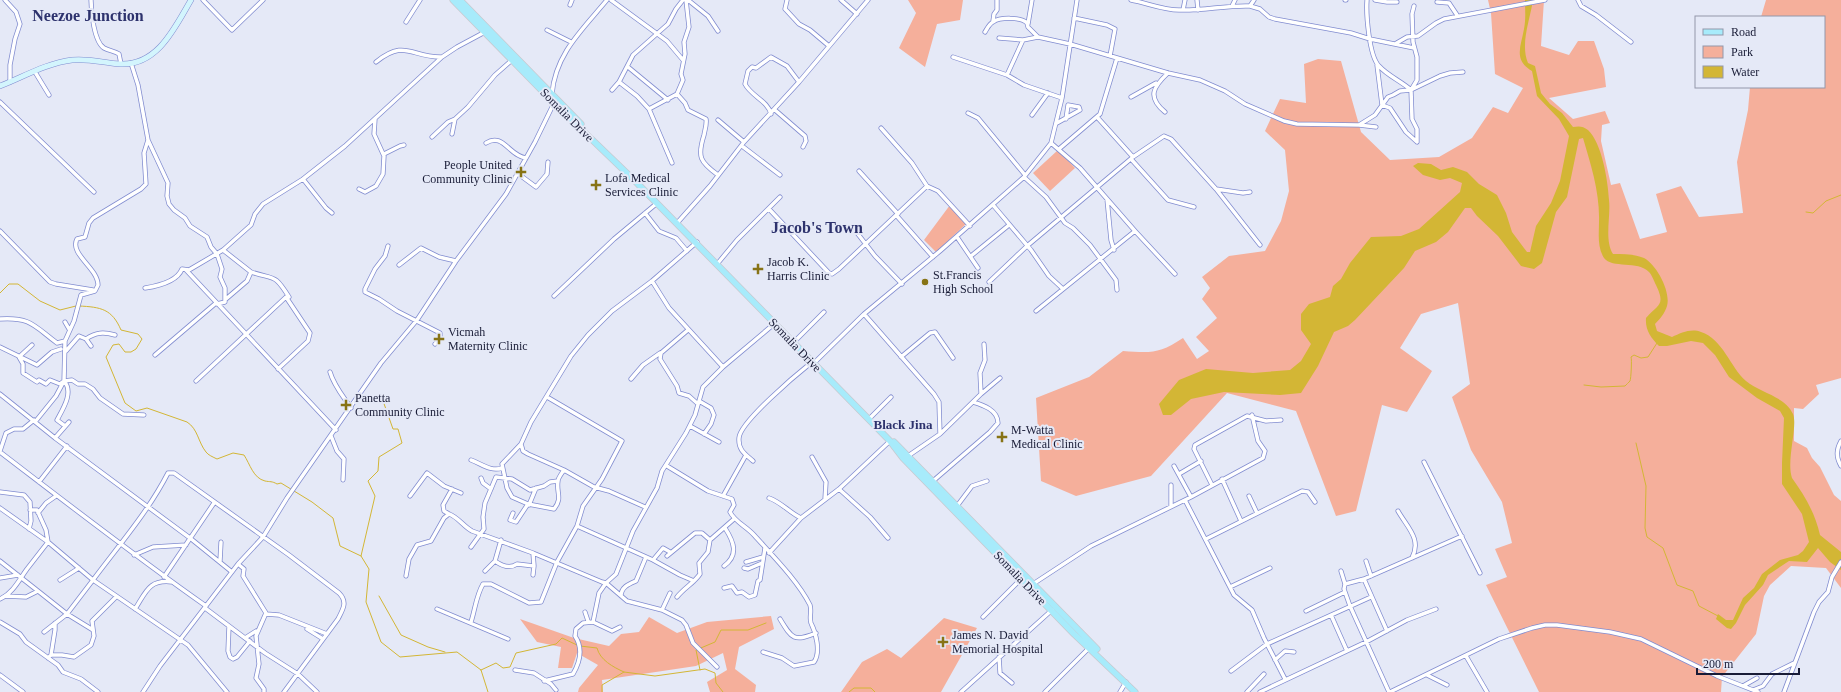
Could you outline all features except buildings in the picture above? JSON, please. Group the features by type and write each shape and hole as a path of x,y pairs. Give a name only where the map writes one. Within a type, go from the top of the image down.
{"main road":[{"name":"Somalia Drive","path":"453,0 554,103 696,243 774,324 908,456 1032,584 1053,609 1135,692"},
{"name":"Somalia Drive","path":"460,0 678,222 696,243 718,263 795,341 814,363 890,441 903,458 1021,579 1139,692"}],"street":[{"path":"5,0 16,12 20,24 10,65 10,82"},
{"path":"91,0 91,19 98,39 103,47 119,54 121,64"},
{"path":"0,86 71,60 121,64 131,63 148,56 162,46 173,31 191,0"},
{"path":"203,0 232,30 263,0"},
{"path":"406,22 420,0"},
{"path":"570,5 572,0"},
{"path":"552,94 554,79 560,62 571,42 607,0"},
{"path":"611,0 657,33 672,46 683,60"},
{"path":"612,90 628,67 633,55 668,24 676,9 686,0"},
{"path":"686,0 708,16 718,30"},
{"path":"649,109 677,94 683,80 681,74 685,54 684,37 689,27 686,0"},
{"path":"787,0 785,9 799,24 810,30 829,46"},
{"path":"840,0 857,14"},
{"path":"678,222 710,186 743,144 775,110 868,0"},
{"path":"985,32 993,21 994,14 997,10 998,0"},
{"path":"1028,27 1032,0"},
{"path":"753,460 741,450 739,444 740,433 766,402 814,363 864,314 902,284 993,206 1025,176 1051,143 1062,98 1077,0"},
{"path":"1131,0 1183,10 1250,6 1260,9 1269,17 1274,19 1351,33 1370,39 1414,48"},
{"path":"1183,10 1185,0"},
{"path":"1197,0 1198,10"},
{"path":"1232,6 1235,0"},
{"path":"1250,6 1254,0"},
{"path":"1367,0 1366,17 1377,64 1382,105"},
{"path":"1375,0 1397,2"},
{"path":"1395,44 1407,37 1418,36 1436,23 1457,15 1545,0"},
{"path":"1578,0 1581,6 1596,15 1631,42"},
{"path":"1437,2 1449,3 1457,15"},
{"path":"1382,105 1390,108 1406,132 1416,142 1417,129 1412,119 1411,90 1417,80 1417,58 1414,48 1412,14 1414,6"},
{"path":"993,21 1000,19 1020,18 1027,23 1028,27 1038,37"},
{"path":"1074,18 1107,25 1115,29 1110,56"},
{"path":"547,30 571,42"},
{"path":"182,269 189,270 223,250 251,225 257,208 303,179 345,146 442,57 485,32"},
{"path":"999,38 1023,40 1038,37 1070,44 1168,73 1200,80 1234,95 1245,104 1291,123 1376,127"},
{"path":"1007,75 1023,40"},
{"path":"376,62 394,51 400,50 412,51 428,57 442,57"},
{"path":"771,114 767,105 752,94 745,84 748,70 756,68 771,57 787,66 799,82"},
{"path":"953,57 1007,75 1024,85 1062,98"},
{"path":"1059,149 1097,117 1102,109 1117,58"},
{"path":"432,137 448,122 455,119 468,107 495,75 512,60"},
{"path":"131,63 138,85 148,140 167,181 167,196 172,208 185,218 192,228 206,236 211,247 217,254 222,269 220,277 225,288 226,299"},
{"path":"1377,64 1411,90"},
{"path":"628,67 668,100"},
{"path":"35,72 49,95"},
{"path":"1359,125 1375,115 1393,94 1400,91 1411,90 1440,76 1450,73 1463,72"},
{"path":"1131,97 1156,83 1168,73"},
{"path":"619,82 633,92 649,109 672,163"},
{"path":"1156,83 1154,97 1159,107 1165,112"},
{"path":"1032,115 1048,93"},
{"path":"677,94 683,100 688,110 706,119 701,142 701,159 705,166 718,174"},
{"path":"0,102 94,192"},
{"path":"142,692 238,564 263,537 295,486 336,430 381,363 417,320 456,261 506,194 554,103"},
{"path":"1056,123 1066,119 1080,110 1079,107 1068,105 1066,119"},
{"path":"775,110 805,136 806,141 803,148"},
{"path":"968,113 978,118 1025,176 1046,196 1061,218 1090,244 1116,280 1117,290"},
{"path":"1097,117 1168,200 1194,207"},
{"path":"359,189 365,192 376,186 382,176 384,154 374,134 373,127 375,118"},
{"path":"452,134 455,119"},
{"path":"718,120 743,144 780,175"},
{"path":"881,128 912,163 928,186 938,191 970,226"},
{"path":"989,282 1027,246 1132,158 1161,137 1167,136 1216,189 1260,244"},
{"path":"486,143 491,139 497,139 516,155 526,158"},
{"path":"148,140 144,153 146,184 141,189 93,218 89,223 85,237 77,239 75,242 76,250 97,278 98,284 94,291 82,294 74,321 69,329 65,341 66,356 64,381 56,396 34,421 23,430 14,429 6,433 0,451 56,496 93,522 119,544 173,582 250,641 298,674 317,692"},
{"path":"1051,143 1080,168 1175,274"},
{"path":"384,154 404,145"},
{"path":"517,173 536,187 548,174 548,162"},
{"path":"859,171 933,257"},
{"path":"303,179 312,192 332,213"},
{"path":"768,209 829,273 832,274 928,186"},
{"path":"1216,189 1243,193 1250,192"},
{"path":"718,263 780,197"},
{"path":"1107,199 1111,240 1114,250"},
{"path":"554,296 614,239 656,204"},
{"path":"993,206 1027,246 1046,272 1063,289"},
{"path":"1109,214 1115,208"},
{"path":"645,213 659,231 676,238 687,251"},
{"path":"972,256 1009,224"},
{"path":"854,229 902,284"},
{"path":"0,231 50,282 94,291"},
{"path":"1036,312 1063,289 1114,250 1135,231"},
{"path":"957,237 972,256 978,268"},
{"path":"564,470 558,481 560,496 557,506 554,509 528,504 512,497 507,488 502,468 504,461 511,456 521,444 531,422 572,356 588,335 612,311 652,281 696,243"},
{"path":"388,246 385,256 375,269 364,292 379,298 397,311 440,333 440,338 435,344"},
{"path":"399,265 421,248 439,257 456,261"},
{"path":"196,382 286,298 289,297 280,282 268,276 251,272 223,250"},
{"path":"145,288 163,284 180,275 182,269"},
{"path":"182,269 189,272 216,303 336,430"},
{"path":"155,355 216,303 225,302 226,299 247,281 251,272"},
{"path":"652,281 669,308 723,367"},
{"path":"278,369 308,341 310,336 309,331 286,298"},
{"path":"795,341 824,312"},
{"path":"864,314 934,394 939,402 940,434"},
{"path":"0,319 12,318 32,323 58,343 66,356"},
{"path":"65,322 69,329"},
{"path":"593,622 599,593 606,583 616,574 645,507 655,493 662,471 690,426 703,387 723,367 774,324"},
{"path":"631,379 644,365 688,330"},
{"path":"901,357 930,333 935,332 953,358"},
{"path":"86,339 93,334 108,333 115,335"},
{"path":"66,350 79,336 86,339 91,346"},
{"path":"58,343 65,341"},
{"path":"981,394 980,373 985,360 984,344"},
{"path":"19,357 32,345"},
{"path":"0,347 37,365 52,352 61,349"},
{"path":"661,352 661,362 677,386 679,393 689,396 711,408 714,415 711,424 704,434"},
{"path":"19,357 24,373 33,381 37,382 39,380 46,384 50,380 60,384 64,381 72,380 78,384 85,384 93,389 100,398 123,414 144,414"},
{"path":"330,372 334,385 351,408"},
{"path":"908,456 940,434 981,394 1000,378"},
{"path":"64,381 68,395 58,420 65,426"},
{"path":"0,394 55,438 190,538 232,572"},
{"path":"471,622 477,606 479,591 483,584 491,584 529,603 541,602 557,562 577,526 583,506 594,487 602,479 622,441 547,397"},
{"path":"870,418 891,397"},
{"path":"932,481 990,432 998,422 997,416 992,411 973,402"},
{"path":"1032,584 1091,546 1191,497 1264,456 1265,451 1258,441 1252,415"},
{"path":"1212,485 1194,450 1195,444 1247,416 1252,415 1266,421 1281,420"},
{"path":"55,438 69,422"},
{"path":"690,426 719,442"},
{"path":"331,436 337,451 344,459 343,480"},
{"path":"769,553 801,518 839,489 890,441"},
{"path":"1841,441 1837,449 1838,460 1841,466"},
{"path":"521,444 523,451 564,470 594,487 609,491 645,507"},
{"path":"39,482 67,446"},
{"path":"723,496 746,455"},
{"path":"812,457 826,482 825,499"},
{"path":"471,460 491,469 496,470 502,468"},
{"path":"1179,474 1201,461"},
{"path":"1424,462 1480,573"},
{"path":"666,466 708,491 732,499 734,501 730,512 734,519 748,528 792,578 810,605 811,622 816,633 816,659 811,663 791,666 782,658 763,652"},
{"path":"1174,466 1191,497"},
{"path":"44,632 67,614 148,507 168,473 171,472 289,555 342,597 345,602 343,609 327,634 284,692"},
{"path":"410,496 426,473 430,474 443,485 461,493"},
{"path":"471,547 478,540 484,529 485,525 483,517 486,503 496,477 515,481 527,489 536,488 552,481 558,481"},
{"path":"481,478 483,483 491,489"},
{"path":"1222,479 1241,521"},
{"path":"957,506 972,486 987,481"},
{"path":"1171,485 1171,506"},
{"path":"513,513 510,520 516,522 528,504 536,488"},
{"path":"452,489 443,503 444,509 464,526 472,531 501,540 606,583 629,602 645,604 662,610 682,620 686,625 691,640 695,646 717,667"},
{"path":"839,489 870,517 888,538"},
{"path":"1206,539 1302,491 1308,492 1315,502"},
{"path":"0,492 24,495 30,502 31,521 29,529"},
{"path":"38,513 46,503 56,496"},
{"path":"1249,496 1257,513"},
{"path":"769,498 778,502 790,512 801,518"},
{"path":"1185,500 1235,597 1252,610 1285,679"},
{"path":"164,576 186,546 214,502"},
{"path":"0,508 48,542 93,580 116,597 192,649 226,692"},
{"path":"0,599 22,579 26,571 48,542 46,530 37,510 30,510"},
{"path":"1398,511 1416,544 1411,559"},
{"path":"406,576 409,559 417,545 432,540 444,518 449,514"},
{"path":"677,597 687,585 694,581 700,574 699,563 708,552 710,540 734,519"},
{"path":"577,526 653,560 694,581"},
{"path":"724,566 733,556 735,551 734,545 725,528"},
{"path":"667,556 695,533 702,533 710,540"},
{"path":"1345,584 1364,579 1462,536"},
{"path":"485,571 495,561 501,540"},
{"path":"220,561 221,542"},
{"path":"134,555 152,547 186,546"},
{"path":"653,560 663,548 670,552"},
{"path":"724,588 732,586 735,592 742,592 749,597 755,594 765,548"},
{"path":"533,553 533,575"},
{"path":"621,596 622,590 627,585 636,581 646,557"},
{"path":"746,562 763,557"},
{"path":"0,561 67,614 93,630"},
{"path":"495,561 506,567 514,567 517,564 534,566"},
{"path":"1366,561 1371,576"},
{"path":"1784,692 1814,612 1819,602 1828,592 1832,578 1841,562"},
{"path":"744,568 748,569 762,563"},
{"path":"238,564 244,568 244,576 266,614"},
{"path":"60,580 79,568"},
{"path":"1230,587 1270,568"},
{"path":"1341,571 1345,584 1345,592 1350,606 1390,692 1427,675 1451,661 1466,656 1499,639 1545,625 1557,625 1610,632 1641,639 1746,689 1758,692"},
{"path":"0,578 18,575"},
{"path":"983,617 1021,579"},
{"path":"1364,579 1387,631"},
{"path":"135,609 151,586 158,582 173,582"},
{"path":"5,596 26,597 38,591"},
{"path":"1306,611 1345,592"},
{"path":"662,610 670,593"},
{"path":"49,657 62,655 74,657 79,655 91,645 94,638 92,621 116,597"},
{"path":"1231,670 1267,644 1372,597"},
{"path":"438,609 508,639"},
{"path":"961,692 1053,609"},
{"path":"1260,692 1366,642 1407,620 1436,609"},
{"path":"585,612 588,621"},
{"path":"266,614 279,615 327,634"},
{"path":"264,692 264,689 256,678 259,666 255,637 266,614"},
{"path":"1331,615 1347,651"},
{"path":"780,619 790,634 795,638 800,639 816,633"},
{"path":"544,681 573,674 580,661 580,644 575,636 576,629 588,621 612,631 620,627"},
{"path":"0,622 20,634 26,642 49,657 63,672 81,679 98,692"},
{"path":"49,657 55,630 55,623"},
{"path":"302,625 323,639"},
{"path":"230,626 228,651 230,657 233,659 237,658 250,641"},
{"path":"246,638 258,629"},
{"path":"1045,692 1090,647"},
{"path":"1275,660 1285,651 1294,652"},
{"path":"1466,656 1487,692"},
{"path":"999,658 1000,673 1012,684"},
{"path":"1753,690 1764,686 1772,674 1794,664"},
{"path":"515,670 530,672 551,684 556,690"},
{"path":"1247,692 1264,674"},
{"path":"0,675 23,692"},
{"path":"1427,675 1447,686"},
{"path":"1746,689 1757,678"},
{"path":"1120,692 1126,682"}],"green space":[{"path":"908,0 963,0 960,20 937,24 925,67 899,48 916,13"},
{"path":"1488,0 1544,0 1541,46 1569,55 1578,41 1594,41 1604,69 1606,87 1549,98 1573,119 1605,111 1610,123 1602,125 1601,141 1611,185 1620,183 1640,239 1667,232 1656,194 1681,186 1699,217 1743,213 1737,162 1748,110 1750,88 1825,88 1825,16 1761,16 1766,0 1841,0 1841,378 1816,385 1819,394 1803,409 1794,408 1794,441 1807,448 1812,458 1820,467 1834,495 1841,501 1841,588 1826,568 1791,566 1770,585 1764,596 1756,634 1722,677 1721,692 1539,692 1486,585 1507,577 1495,549 1512,543 1502,502 1471,450 1452,397 1470,384 1458,303 1421,314 1400,348 1432,371 1407,412 1382,405 1356,511 1336,516 1296,411 1227,393 1151,476 1076,496 1041,481 1036,398 1089,377 1123,351 1148,352 1161,350 1183,338 1197,359 1209,351 1196,337 1217,318 1202,299 1210,288 1202,277 1229,256 1265,251 1281,221 1289,191 1285,150 1265,131 1280,99 1306,103 1304,64 1318,59 1341,61 1361,132 1390,160 1439,157 1472,138 1493,107 1508,113 1523,88 1495,74 1491,13"},
{"path":"1058,150 1075,168 1050,191 1033,173"},
{"path":"950,205 966,224 936,252 924,240"},
{"path":"771,616 774,629 739,647 735,669 756,685 755,692 710,692 707,682 727,670 723,653 696,666 602,680 603,692 578,692 579,688 598,665 577,653 572,668 558,668 561,647 537,642 520,619 574,638 609,646 621,634 639,632 649,617 677,633 707,622"},
{"path":"944,618 977,628 941,692 841,692 862,662 887,649 901,658"}],"water":[{"path":"1525,0 1533,0 1525,40 1526,56 1528,63 1535,66 1541,93 1550,104 1562,113 1573,127 1577,126 1588,130 1593,136 1601,153 1607,183 1609,206 1608,235 1610,248 1613,254 1633,255 1644,258 1654,266 1662,279 1668,300 1665,311 1655,324 1657,331 1672,337 1694,331 1701,332 1709,336 1721,347 1740,375 1746,381 1778,399 1789,408 1794,419 1790,462 1792,478 1809,505 1820,535 1841,552 1841,570 1830,562 1818,548 1807,562 1789,561 1768,575 1763,585 1745,605 1736,623 1731,629 1727,628 1716,619 1718,614 1726,620 1733,620 1743,598 1754,588 1762,574 1780,560 1798,555 1803,551 1809,542 1802,514 1782,484 1784,418 1780,411 1757,398 1729,377 1715,355 1703,343 1691,341 1667,346 1659,346 1651,337 1646,326 1646,318 1659,304 1659,292 1651,275 1644,268 1613,263 1604,258 1602,254 1599,240 1598,200 1592,169 1583,138 1579,139 1567,197 1556,212 1542,263 1534,269 1521,266 1498,236 1477,216 1471,208 1465,208 1448,232 1436,242 1415,251 1404,268 1355,320 1348,326 1334,332 1318,366 1301,393 1280,395 1224,392 1191,399 1171,415 1163,415 1159,404 1179,380 1206,369 1253,373 1290,370 1301,361 1311,344 1301,330 1301,314 1309,304 1330,297 1333,286 1341,279 1350,263 1371,237 1401,236 1419,229 1460,192 1462,183 1450,178 1440,180 1423,175 1413,166 1418,163 1431,164 1441,170 1453,167 1467,172 1479,184 1497,195 1506,213 1512,232 1527,252 1530,252 1536,226 1551,203 1560,181 1569,136 1559,119 1537,96 1532,71 1526,67 1520,57 1520,47 1525,22"}],"waterway":[{"path":"1806,212 1813,213 1826,201 1841,195"},
{"path":"0,293 9,284 18,284 40,301 60,310 76,306"},
{"path":"79,306 94,307 105,310 110,313 118,323 121,330 138,334 142,339 136,349 131,352 125,352 119,344 113,345 106,357 125,403 136,411 147,408 187,422 196,432 206,452 217,459 233,453 244,455 252,470 258,477 265,481 277,484 281,483 312,502 333,518 340,546 361,556"},
{"path":"1584,385 1601,387 1625,386 1630,381 1631,357 1634,355 1641,358 1648,357 1657,343"},
{"path":"382,398 393,429 398,429 402,443 379,457 378,471 368,481 375,496 361,556 369,569 366,602 381,642 400,657 457,652 481,670 488,692"},
{"path":"1636,443 1646,486 1645,528 1647,537 1663,548 1677,585 1693,591 1699,606 1718,616"},
{"path":"379,596 401,635 428,647 445,652"},
{"path":"700,670 696,650 715,642 721,630 748,630 766,623"},
{"path":"481,670 496,663 503,668 510,667 516,653 556,644 562,638 577,645"},
{"path":"580,646 597,648 604,660 624,672"},
{"path":"602,692 602,685 624,672 655,676 705,669 715,673 716,683 723,692"},
{"path":"849,692 854,688 871,688 875,692"}],"place":[{"name":"People United Community Clinic","path":"521,172"},
{"name":"Lofa Medical Services Clinic","path":"596,185"},
{"name":"Jacob K. Harris Clinic","path":"758,269"},
{"name":"St.Francis High School","path":"925,282"},
{"name":"Vicmah Maternity Clinic","path":"439,339"},
{"name":"Panetta Community Clinic","path":"346,405"},
{"name":"M-Watta Medical Clinic","path":"1002,437"},
{"name":"James N. David Memorial Hospital","path":"943,642"}],"district":[{"name":"Neezoe Junction","path":"88,15"},
{"name":"Jacob's Town","path":"817,227"},
{"name":"Black Jina","path":"903,424"}]}
